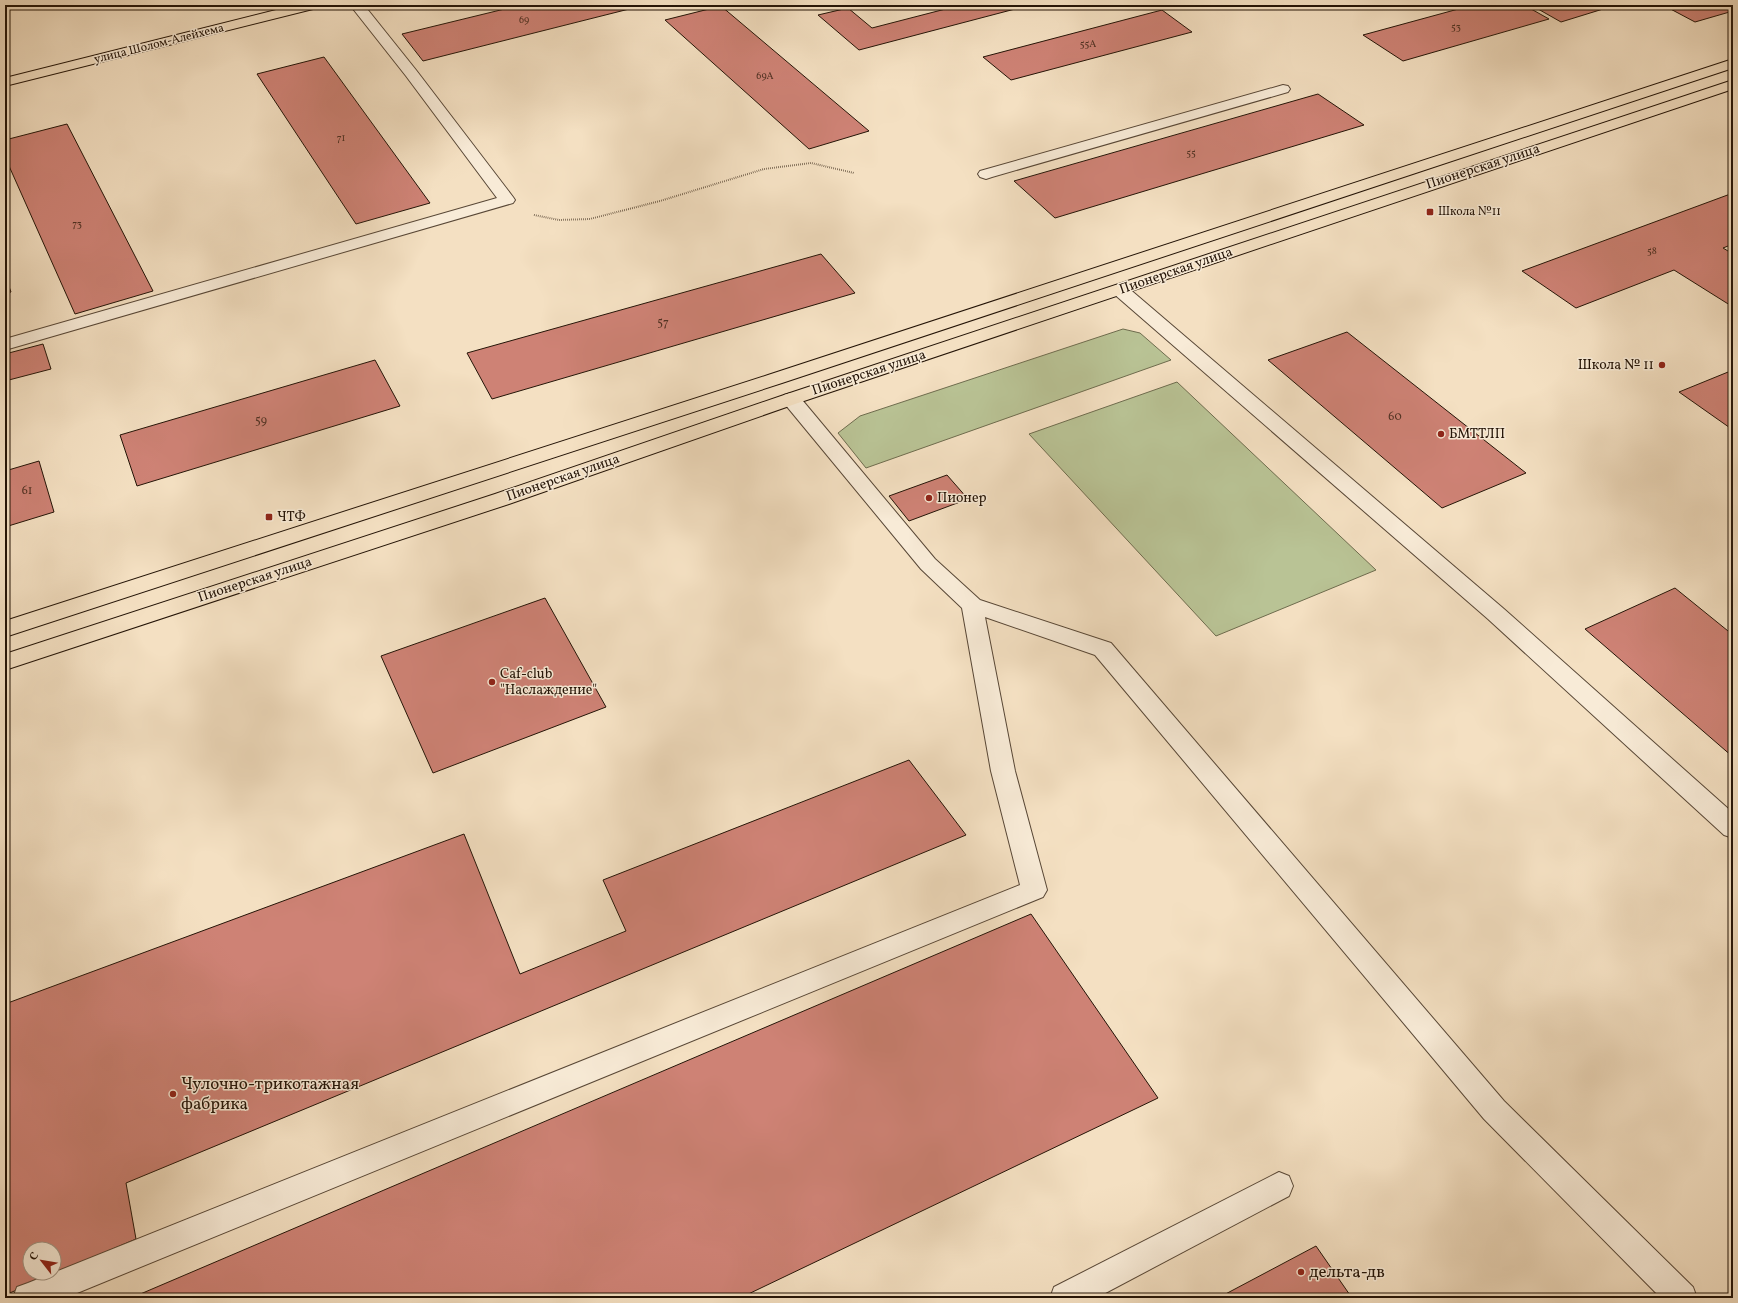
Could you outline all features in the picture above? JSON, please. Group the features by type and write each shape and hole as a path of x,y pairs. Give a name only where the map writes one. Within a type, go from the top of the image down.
{"main road":[{"name":"улица Шолом-Алейхема","path":"5,82 312,5"},
{"name":"Пионерская улица","path":"5,629 774,379 1733,63"},
{"name":"Пионерская улица","path":"5,662 502,499 791,399 1733,84"},
{"path":"1100,272 1120,290"},
{"path":"774,379 791,399"}],"lane":[{"path":"5,345 507,200 411,73 357,5"},
{"path":"986,174 1283,89"},
{"path":"1120,290 1490,609 1733,828"},
{"path":"791,399 928,564 972,605 1103,649 1494,1110 1682,1298"},
{"path":"28,1298 1034,890 1003,771 972,605"},
{"path":"1065,1298 1279,1186"}],"path":[{"path":"507,200 527,214 559,220 590,219 660,201 764,169 811,163 854,172"}],"green space":[{"path":"1123,329 1140,333 1171,360 866,468 838,433 860,416"},
{"path":"1177,382 1376,570 1216,636 1029,434"}],"building":[{"path":"521,5 645,5 423,61 402,34"},
{"path":"961,5 1010,5 1015,9 859,50 818,15 848,8 872,28"},
{"path":"1473,5 1524,5 1549,19 1403,61 1363,35"},
{"path":"1531,5 1616,5 1561,22"},
{"path":"1663,5 1733,5 1733,11 1695,22"},
{"path":"721,6 869,131 809,149 665,20"},
{"path":"1162,10 1192,32 1011,80 983,57"},
{"path":"324,57 430,203 356,224 257,74"},
{"path":"1318,94 1364,125 1055,218 1014,181"},
{"path":"67,124 153,291 75,314 5,157 5,140"},
{"path":"1733,193 1733,244 1723,248 1733,254 1733,307 1674,270 1576,308 1522,271"},
{"path":"821,254 855,293 492,399 467,353"},
{"path":"5,276 11,292 5,294"},
{"path":"1347,332 1526,473 1442,508 1268,360"},
{"path":"43,344 51,369 5,381 5,354"},
{"path":"375,360 400,406 137,486 120,435"},
{"path":"1733,370 1733,430 1679,392"},
{"path":"39,461 54,512 5,527 5,471"},
{"name":"Пионер","path":"947,475 968,499 909,521 889,496"},
{"path":"1675,588 1733,635 1733,757 1585,629"},
{"name":"Caf-club \"Наслаждение\"","path":"545,598 606,707 433,773 381,656"},
{"name":"Чулочно-трикотажная фабрика","path":"909,760 966,835 126,1183 136,1239 62,1271 62,1241 22,1241 22,1281 38,1281 5,1295 5,1004 464,834 520,974 626,931 603,880"},
{"path":"1031,914 1158,1098 740,1298 131,1298"},
{"name":"дельта-дв","path":"1316,1246 1352,1298 1218,1298"}],"place":[{"name":"Школа №11","path":"1430,212"},
{"name":"Школа № 11","path":"1662,365"},
{"name":"БМТТЛП","path":"1441,434"},
{"name":"Пионер","path":"929,498"},
{"name":"ЧТФ","path":"269,517"},
{"name":"Caf-club \"Наслаждение\"","path":"492,682"},
{"name":"Чулочно-трикотажная фабрика","path":"173,1094"},
{"name":"дельта-дв","path":"1301,1272"}]}
